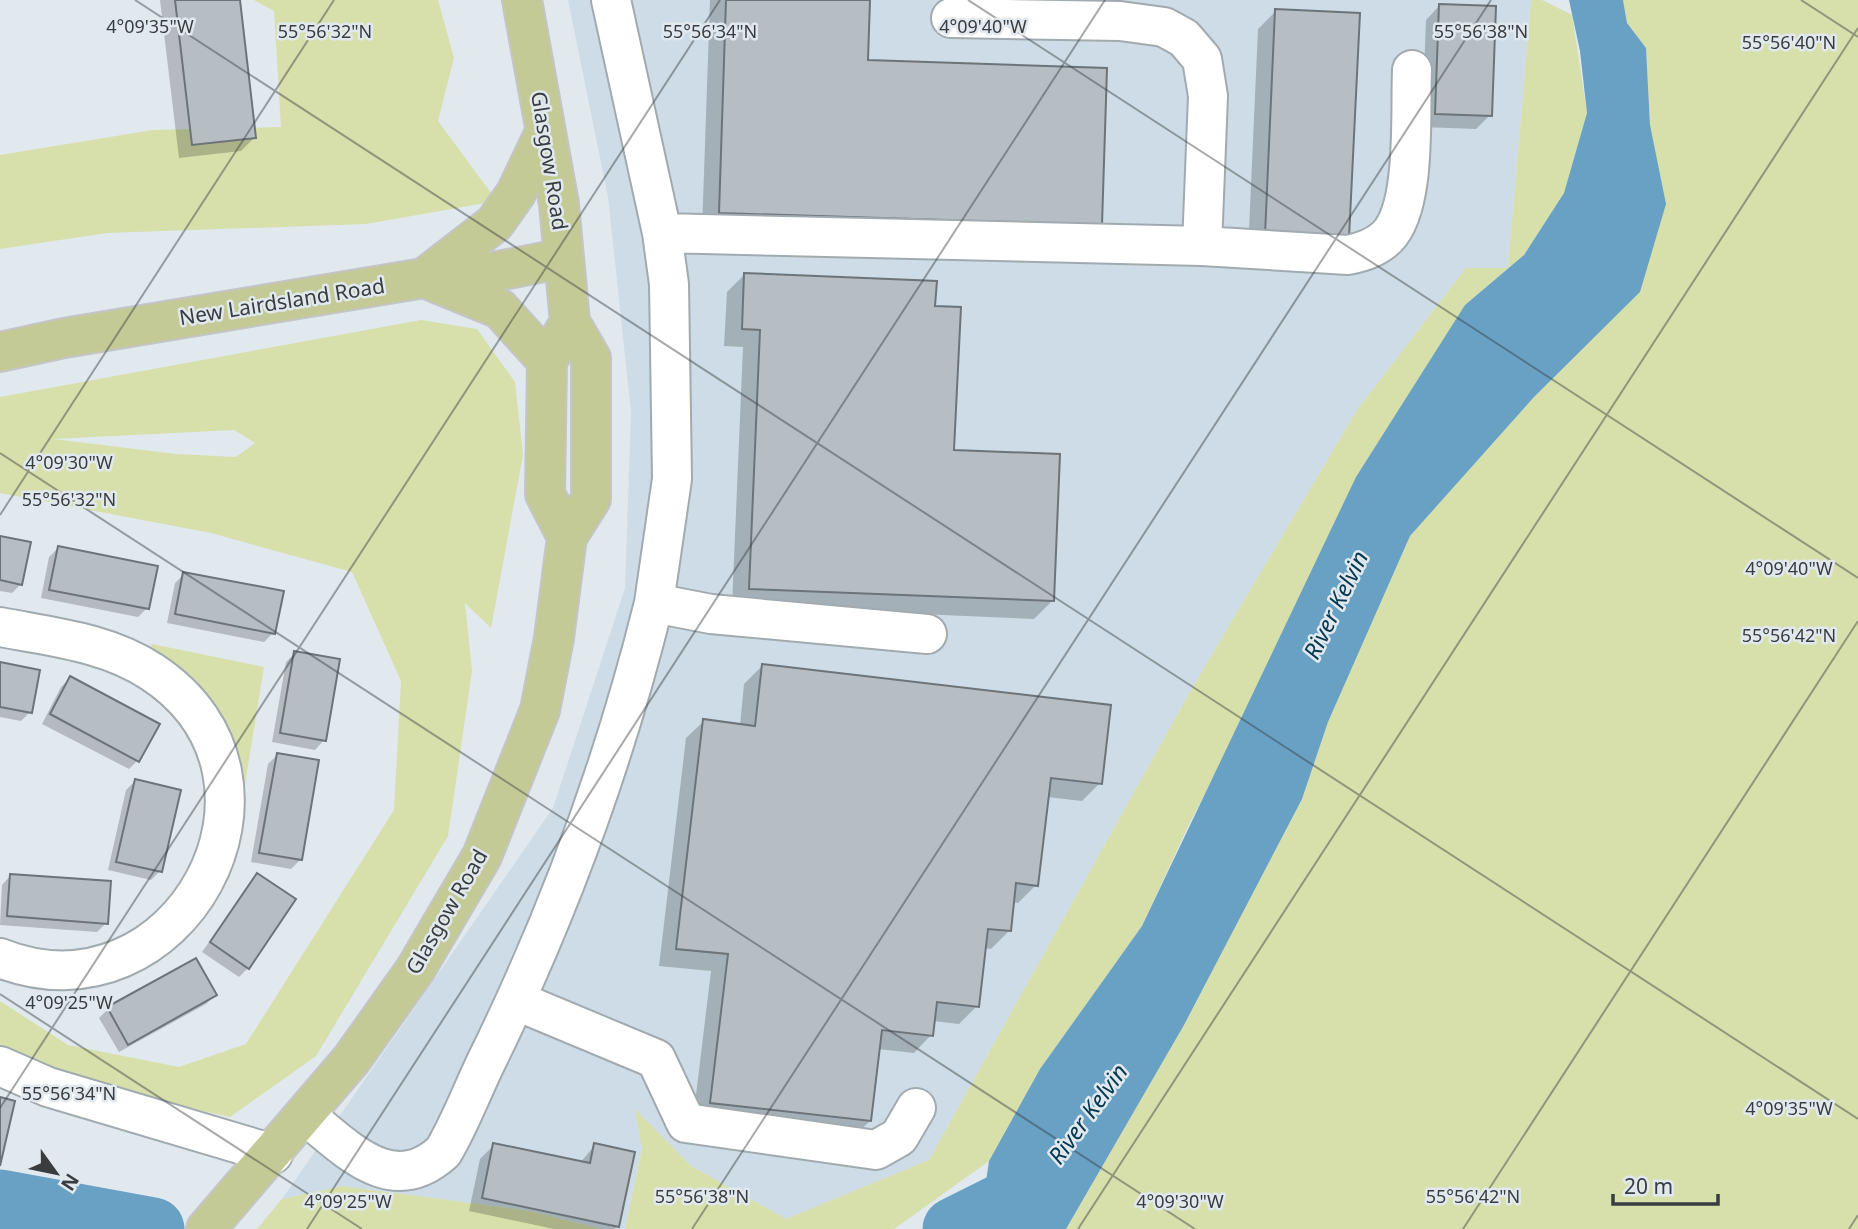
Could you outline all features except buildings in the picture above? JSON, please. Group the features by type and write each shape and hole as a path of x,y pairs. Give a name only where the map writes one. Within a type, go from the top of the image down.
{"main road":[{"name":"Glasgow Road","path":"206,1229 306,1116 351,1060 415,970 482,856 540,710 554,638 567,537 591,499 591,358 570,322 559,204 522,0"},
{"path":"424,278 495,223 516,193 545,132"},
{"name":"New Lairdsland Road","path":"0,352 64,338 424,278 493,272 564,258"},
{"path":"424,278 500,309 547,361"},
{"path":"567,537 545,494 547,361 570,322"}],"street":[{"path":"306,1116 374,1167 404,1171 431,1163 443,1152 517,1001 592,818 636,676 654,603 673,479 669,284 662,233 611,0"},
{"path":"951,18 1120,21 1164,27 1184,38 1202,59 1208,96 1202,246"},
{"path":"662,233 1202,246 1348,255 1368,250 1386,238 1398,223 1407,198 1412,70"},
{"path":"654,603 711,614 928,634"},
{"path":"0,627 86,643 120,654 153,672 184,698 207,729 220,763 226,800 223,835 216,858 192,904 164,932 136,952 100,967 69,970 25,968 0,958"},
{"path":"517,1001 656,1059 686,1123 876,1150 899,1137 916,1108"},
{"path":"0,1066 48,1087 273,1154"}],"shaded area":[{"path":"568,0 1531,0 1508,268 1466,268 1357,410 1191,690 929,1160 786,1219 691,1166 636,1110 642,1149 625,1229 602,1229 530,1211 342,1186 282,1199 553,808 625,588 631,412 608,197"}],"green space":[{"path":"254,0 438,0 454,58 438,121 497,201 366,224 107,233 0,249 0,155 153,130 281,127 274,11"},
{"path":"1531,0 1542,0 1572,15 1587,113 1564,193 1524,255 1465,305 1189,824 1142,926 1040,1069 989,1161 894,1229 625,1229 642,1149 635,1109 691,1166 786,1219 929,1160 1191,690 1357,410 1466,268 1508,268"},
{"path":"1623,0 1858,0 1858,1229 1066,1229 1184,1025 1302,799 1328,722 1410,536 1534,397 1640,292 1650,125 1646,48 1627,23"},
{"path":"421,320 477,329 515,382 523,455 491,628 465,603 472,671 448,836 316,1056 230,1117 73,1082 0,1047 0,1001 68,1045 179,1067 246,1044 394,810 401,681 352,572 211,533 0,493 0,397","holes":["234,430 255,443 236,457 176,454 53,439"]},
{"path":"152,644 264,667 245,784 239,783 150,650"},
{"path":"342,1186 530,1211 602,1229 257,1229 282,1199"}],"water":[{"name":"River Kelvin","path":"1569,0 1623,0 1627,23 1646,48 1650,125 1666,204 1640,292 1534,397 1410,536 1328,722 1302,799 1184,1025 1066,1229 979,1229 989,1161 1040,1069 1142,926 1356,477 1465,305 1524,255 1564,193 1587,113 1580,51"}],"waterway":[{"path":"954,1229 1032,1190"},
{"path":"0,1201 153,1229"}]}
